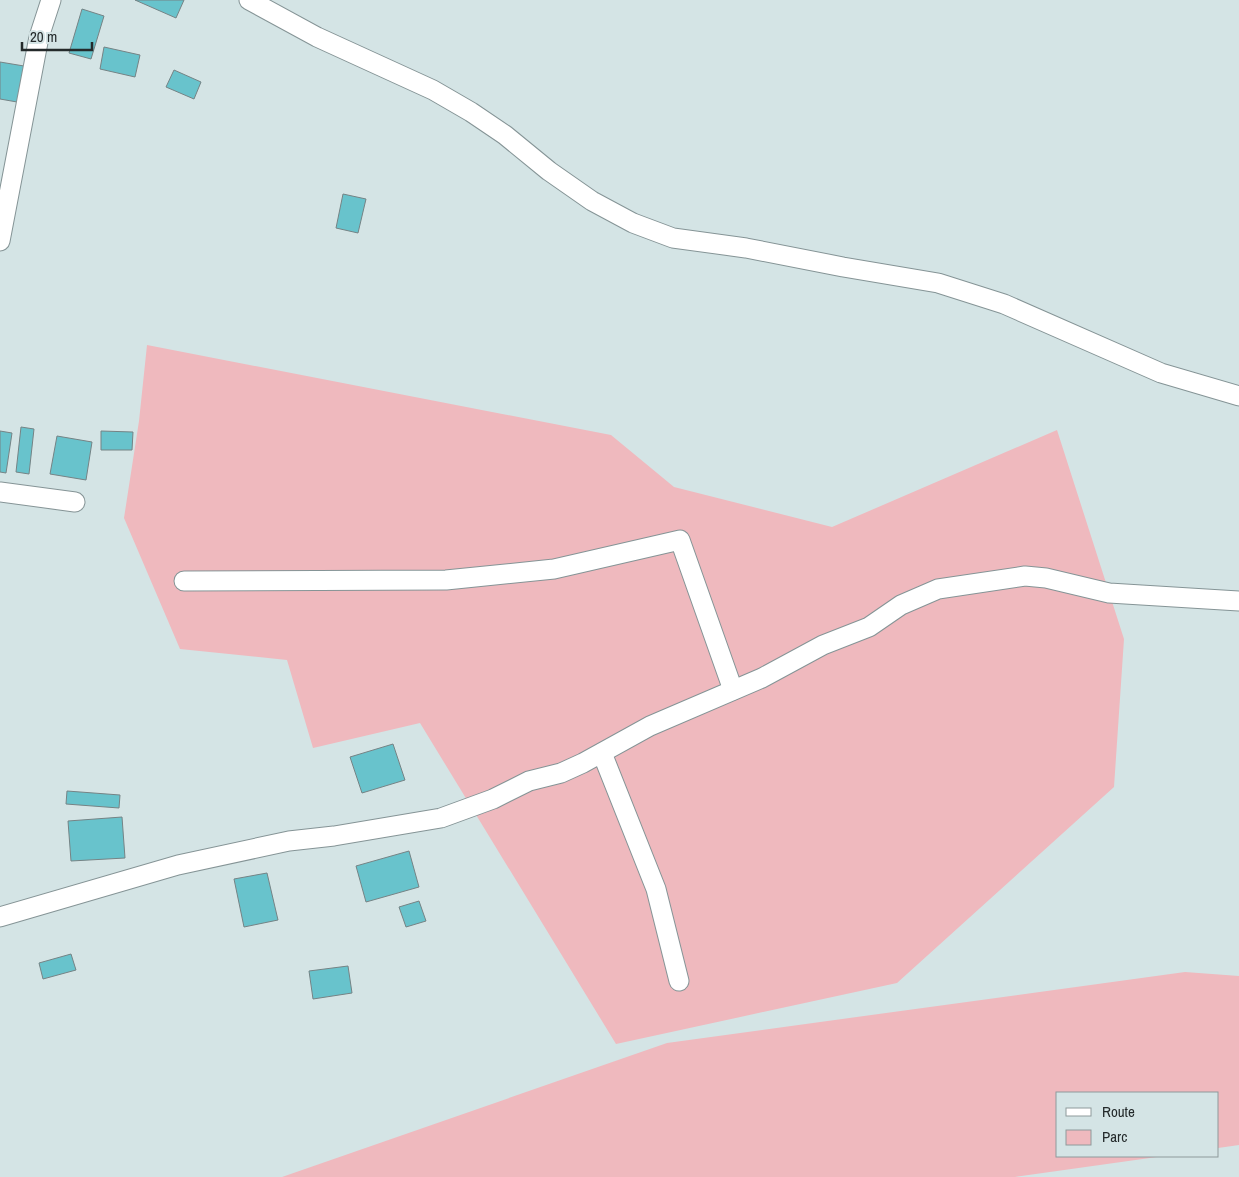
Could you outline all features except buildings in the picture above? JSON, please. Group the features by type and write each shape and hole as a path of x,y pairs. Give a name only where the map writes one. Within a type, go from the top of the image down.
{"street":[{"path":"0,241 39,37 51,0"},
{"path":"248,0 317,37 433,90 464,107 505,135 556,176 592,201 633,223 673,238 746,248 938,283 1004,304 1161,373 1239,396"},
{"path":"0,492 75,502"},
{"path":"184,581 446,580 554,569 680,540 733,690"},
{"path":"0,918 178,865 289,841 334,836 441,818 493,798 529,781 561,773 650,726 762,678 823,645 869,627 902,605 938,589 1025,576 1046,578 1108,593 1239,601"},
{"path":"602,753 656,889 679,981"}],"green space":[{"path":"147,345 611,435 674,487 832,527 1057,430 1124,639 1114,787 897,983 616,1044 420,723 313,748 287,660 180,649 124,518 139,421"},
{"path":"1185,972 1239,976 1239,1145 1219,1148 1219,1092 1056,1092 1056,1157 1157,1157 1015,1177 282,1177 667,1043"}]}
